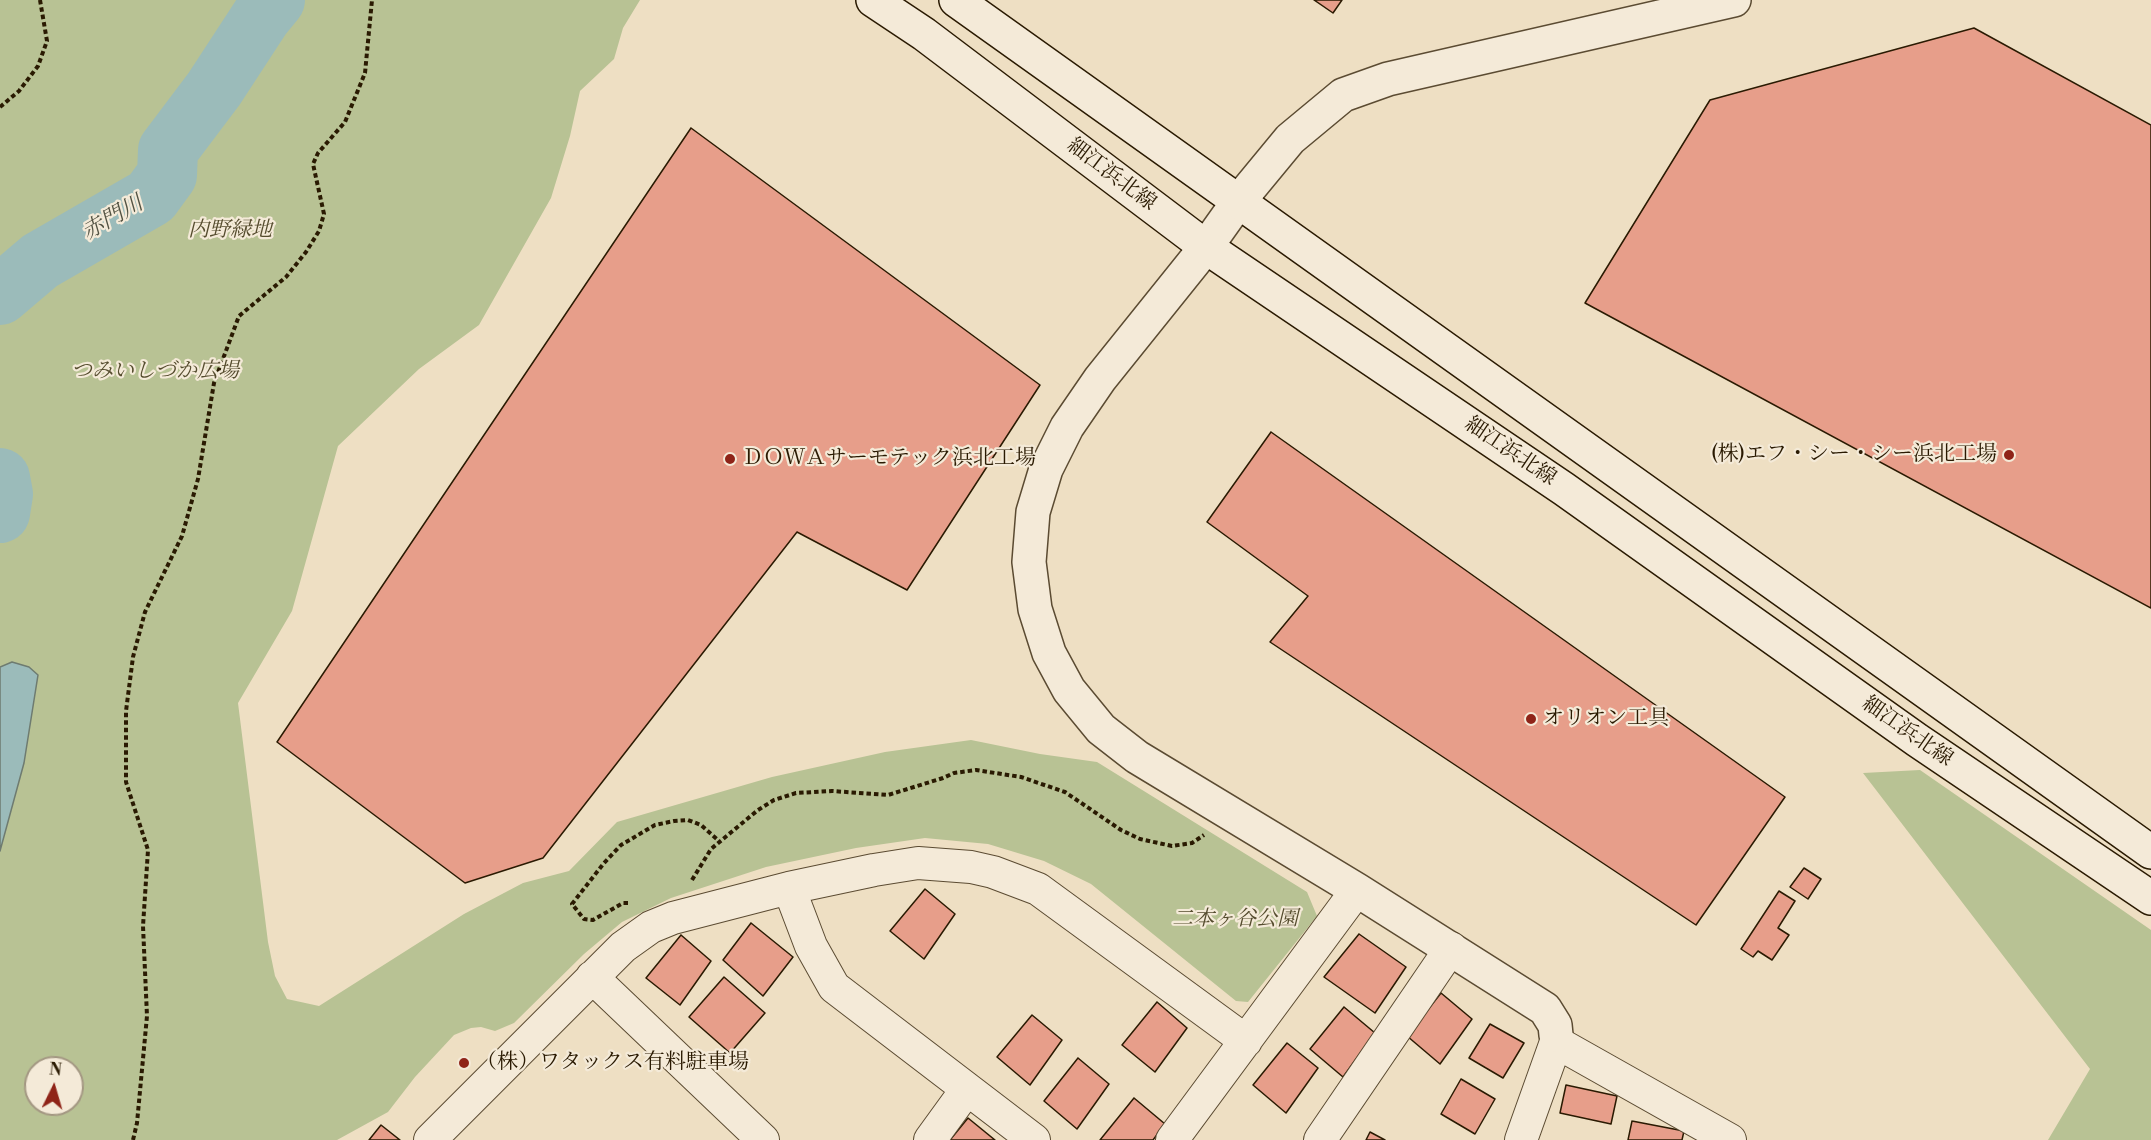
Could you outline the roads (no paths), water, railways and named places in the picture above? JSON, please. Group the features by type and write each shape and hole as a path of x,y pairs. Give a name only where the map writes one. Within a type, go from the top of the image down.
{"main road":[{"name":"細江浜北線","path":"873,0 924,34 1206,247 1564,489 1917,740 2151,898"},
{"name":"細江浜北線","path":"957,0 2151,852"},
{"path":"1556,1038 1555,1025 1545,1009 1451,948 1137,757 1101,729 1069,690 1049,653 1035,609 1029,562 1033,512 1046,469 1067,428 1100,379 1290,139 1343,95 1388,79 1734,0"}],"street":[{"path":"446,1134 592,977 623,947 651,927 674,918 789,888 918,863 971,867 1015,879 1038,889 1246,1041"},
{"path":"789,888 811,945 834,987 1034,1140"},
{"path":"1172,1140 1357,890"},
{"path":"1320,1140 1451,948"},
{"path":"592,977 763,1140"},
{"path":"1521,1140 1556,1038 1718,1137"},
{"path":"930,1140 967,1089"}],"water":[{"path":"12,662 29,667 38,675 24,763 0,851 0,667"}],"waterway":[{"name":"赤門川","path":"0,295 40,261 151,197 167,175 168,150 214,89 261,17 275,0"},
{"name":"赤門川","path":"0,478 3,494 0,513"}],"place":[{"name":"(株)エフ・シー・シー浜北工場","path":"2009,455"},
{"name":"ＤＯＷＡサーモテック浜北工場","path":"730,459"},
{"name":"オリオン工具","path":"1531,719"},
{"name":"（株）ワタックス有料駐車場","path":"464,1063"}],"park label":[{"name":"内野緑地","path":"230,231"},
{"name":"つみいしづか広場","path":"155,372"},
{"name":"二本ヶ谷公園","path":"1235,920"}]}
